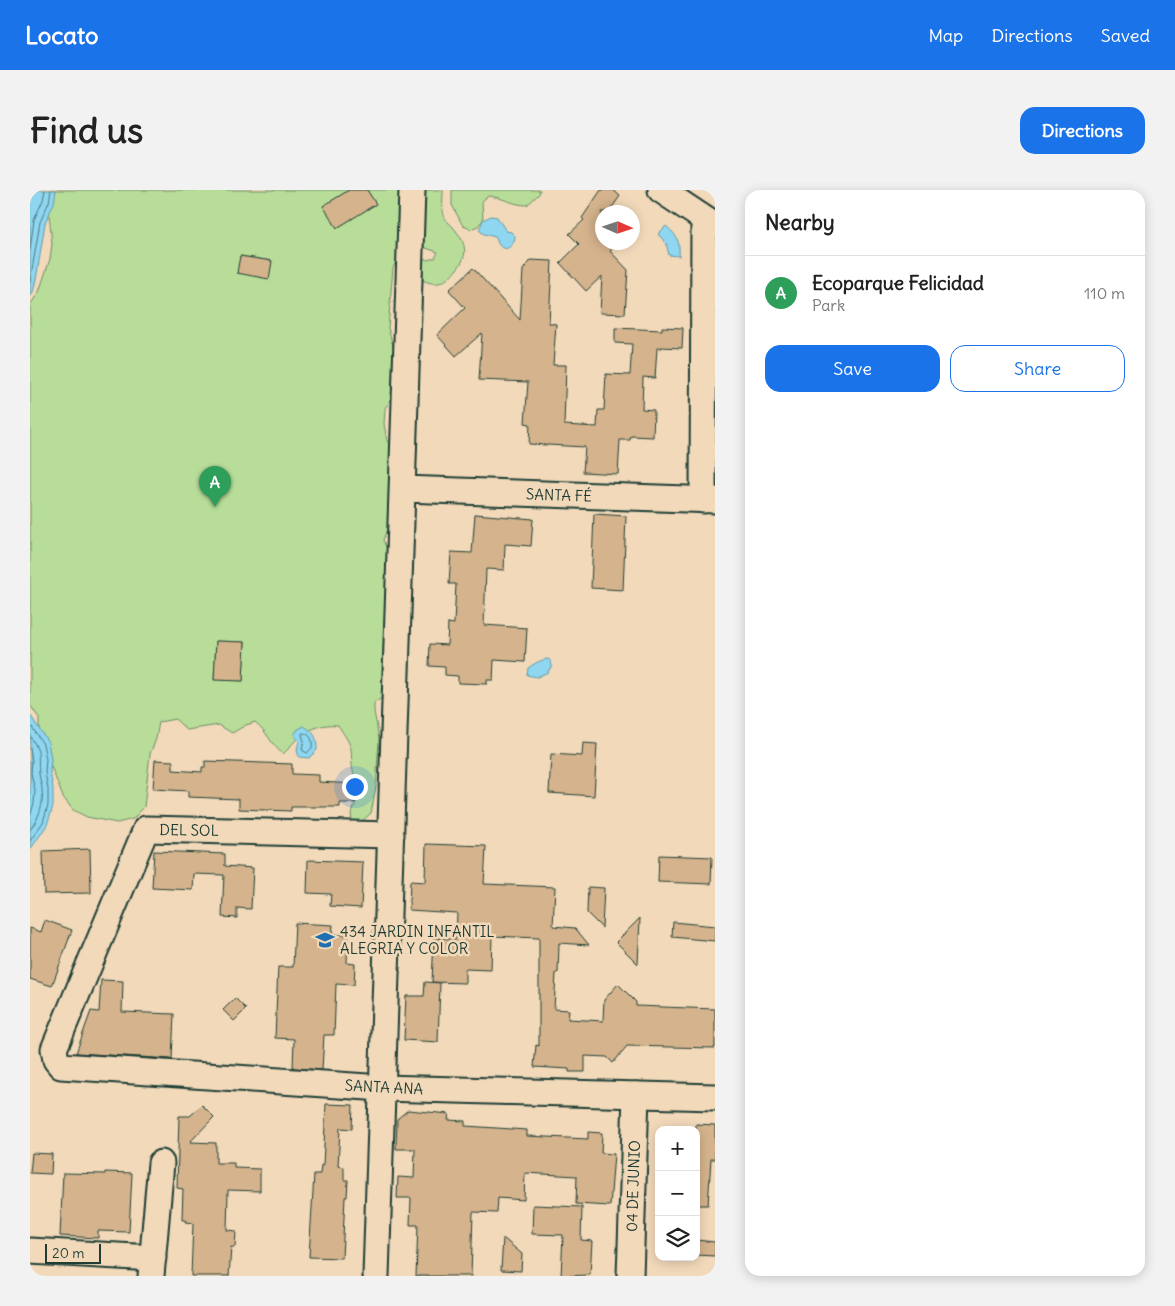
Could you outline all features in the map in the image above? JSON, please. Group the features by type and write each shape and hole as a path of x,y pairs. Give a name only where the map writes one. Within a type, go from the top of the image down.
{"street":[{"path":"376,1276 412,190"},
{"path":"661,190 710,223 709,500"},
{"name":"SANTA FÉ","path":"403,490 709,500"},
{"name":"DEL SOL","path":"56,1060 54,1050 146,829 391,835"},
{"name":"SANTA ANA","path":"56,1060 62,1066 382,1088 715,1098"},
{"name":"04 DE JUNIO","path":"630,1276 636,1095"},
{"path":"30,1251 152,1267 161,1163"}],"green space":[{"path":"51,190 349,190 324,206 337,228 375,204 367,190 411,190 404,243 393,268 388,328 400,371 395,395 385,408 384,424 387,441 396,454 389,523 383,540 401,580 388,694 374,703 379,739 376,787 371,813 359,824 352,821 351,814 357,795 351,749 338,725 320,726 309,731 298,738 283,754 255,722 232,733 219,725 187,730 175,719 159,722 156,739 150,754 144,807 133,819 117,823 87,817 73,810 63,797 39,736 39,718 30,705 30,305 39,292 50,259 52,244 49,213","holes":["240,256 272,261 238,273","216,641 245,642 243,681 214,679"]},
{"path":"423,190 443,190 444,217 458,233 464,246 465,253 460,265 445,281 438,283 431,283 420,279 420,257 427,260 435,258 438,252 423,247 419,240"},
{"path":"452,190 540,190 539,194 527,205 488,196 482,201 483,220 478,226 471,229 463,226 452,205"}],"water":[{"path":"30,190 56,190 54,203 45,223 37,274 33,292 30,296"},
{"path":"491,216 497,217 506,231 511,232 515,236 510,247 502,248 495,237 484,234 479,230 483,220"},
{"path":"666,226 677,239 679,256 669,255 666,243 658,234"},
{"path":"550,660 552,665 548,672 537,677 527,675 528,668 539,661"},
{"path":"30,715 48,742 51,759 50,772 53,788 53,806 47,825 30,850"},
{"path":"304,726 313,733 317,742 317,750 309,758 299,757 297,750 299,741 294,735 297,730"}],"building":[{"path":"349,190 367,190 376,204 337,228 323,206"},
{"path":"601,190 613,190 620,196 614,205 595,205 595,250 611,250 628,270 625,314 600,313 602,276 586,291 560,263 579,244 569,234 584,220 582,218"},
{"path":"240,256 272,261 269,279 237,273"},
{"path":"530,260 552,261 549,323 556,324 553,365 566,365 564,425 597,427 598,410 604,410 606,374 630,375 632,344 615,343 615,328 662,330 662,327 683,328 682,348 657,348 655,378 643,377 642,409 654,410 653,437 631,436 630,440 620,440 618,474 583,472 585,447 529,444 530,424 525,423 528,382 479,380 482,333 456,356 437,335 465,308 449,290 473,268 520,320 523,270"},
{"path":"475,514 533,519 531,546 505,544 504,570 486,569 484,625 527,628 525,662 494,660 493,680 487,680 487,684 458,683 458,676 445,675 445,667 429,666 430,644 447,645 448,623 454,624 456,584 449,584 451,552 472,553"},
{"path":"594,514 626,516 623,590 591,588"},
{"path":"216,641 245,642 243,681 214,680"},
{"path":"583,743 597,744 594,796 549,793 551,754 582,756"},
{"path":"155,760 173,761 173,770 202,772 202,767 205,767 205,761 292,764 292,774 319,775 319,782 356,784 355,803 340,803 340,807 291,807 291,811 239,809 239,799 188,797 188,791 153,789"},
{"path":"426,844 486,846 484,884 555,887 553,926 575,928 589,945 559,943 554,1009 569,1010 568,1019 603,1021 604,1000 618,984 636,1002 636,1006 715,1009 715,1048 627,1046 613,1063 607,1057 585,1056 585,1072 569,1072 569,1069 534,1067 536,1045 539,1046 539,938 492,936 491,970 465,969 465,983 432,982 434,938 456,939 457,913 409,910 410,881 425,882"},
{"path":"90,849 91,893 44,894 43,851"},
{"path":"154,851 225,854 225,866 253,868 251,909 237,908 237,918 222,917 224,875 194,874 193,890 152,888"},
{"path":"659,855 712,857 711,884 658,882"},
{"path":"308,860 363,862 361,908 330,906 331,894 307,893"},
{"path":"588,887 604,888 602,928 587,913"},
{"path":"640,918 638,964 616,942"},
{"path":"45,920 72,930 52,986 30,979 30,928 41,932"},
{"path":"673,922 715,926 715,941 672,937"},
{"path":"295,923 333,925 332,935 348,935 347,963 355,964 354,985 336,984 334,1035 324,1035 322,1070 293,1068 294,1039 275,1038 278,967 293,967"},
{"path":"101,980 123,981 122,1012 174,1014 172,1059 76,1053 91,1011 99,1012"},
{"path":"425,982 440,983 438,1042 404,1040 406,996 424,996"},
{"path":"235,998 246,1009 234,1021 223,1010"},
{"path":"326,1104 353,1105 352,1129 340,1128 338,1166 344,1167 344,1180 348,1180 347,1197 345,1197 342,1258 309,1257 314,1174 320,1174 321,1165 323,1166"},
{"path":"202,1105 214,1117 190,1142 216,1143 216,1163 234,1163 234,1168 260,1169 260,1191 228,1190 227,1230 236,1231 235,1247 231,1247 229,1276 191,1276 193,1223 182,1220 183,1189 177,1188 179,1116 190,1116"},
{"path":"408,1110 449,1114 448,1120 465,1121 465,1126 527,1130 527,1136 588,1139 588,1132 602,1133 601,1153 614,1154 610,1206 576,1204 577,1176 525,1173 524,1200 498,1198 497,1213 473,1212 471,1276 416,1276 418,1225 410,1225 411,1198 397,1198 398,1177 414,1178 415,1149 396,1149 397,1119"},
{"path":"696,1124 715,1125 715,1159 711,1159 708,1205 700,1205 700,1126 696,1126"},
{"path":"32,1153 52,1154 51,1174 30,1173"},
{"path":"105,1172 132,1173 129,1232 98,1231 98,1238 60,1236 63,1173 105,1174"},
{"path":"533,1205 582,1207 581,1240 592,1241 590,1275 561,1276 563,1235 532,1234"},
{"path":"503,1238 522,1254 521,1271 501,1270"},
{"path":"700,1240 715,1242 715,1256 700,1255"}],"place":[{"name":"Ecoparque Felicidad","path":"215,507"},
{"name":"434 JARDIN INFANTIL ALEGRIA Y COLOR","path":"325,940"}]}
